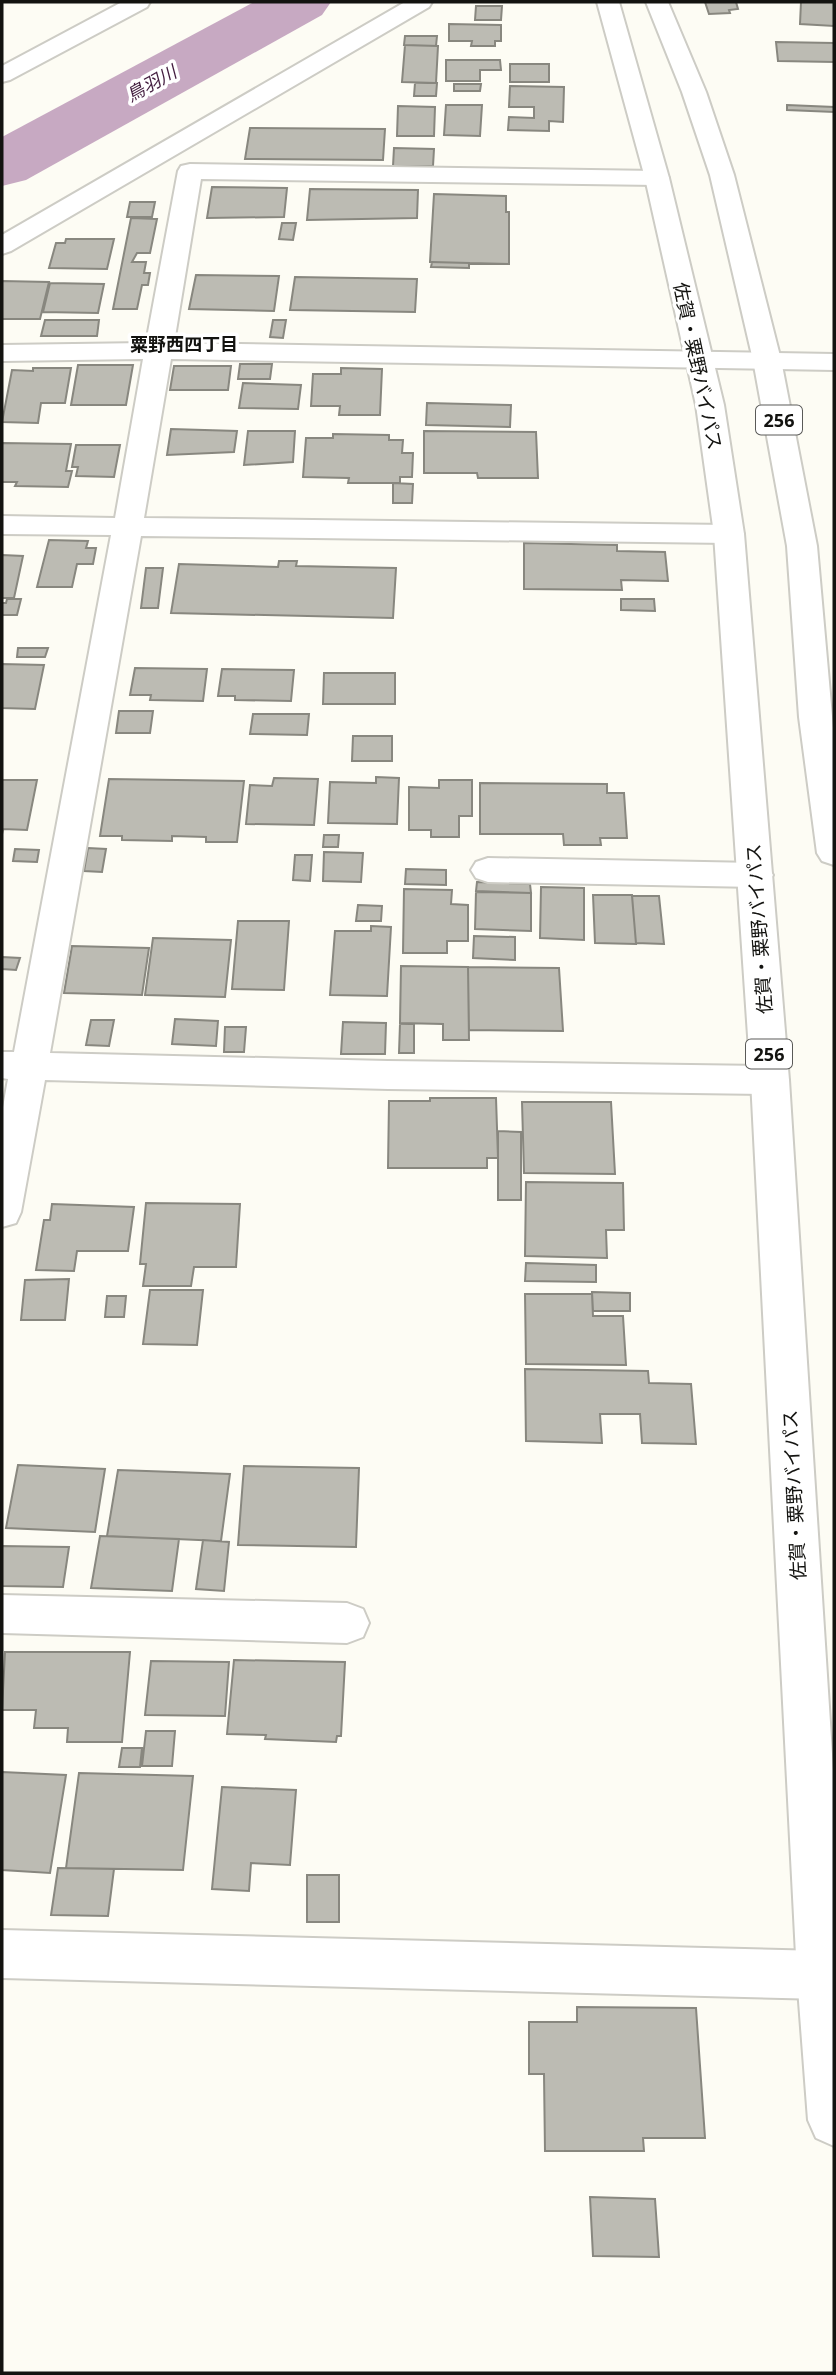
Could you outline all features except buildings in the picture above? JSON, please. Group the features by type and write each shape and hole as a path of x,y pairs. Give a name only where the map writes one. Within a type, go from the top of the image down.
{"main road":[{"path":"2,75 139,2"},
{"path":"2,246 421,2"},
{"name":"佐賀・粟野バイパス","path":"608,2 657,178 710,405 729,534 771,1080 821,1975 834,2120"},
{"name":"256","path":"657,2 694,92 722,175 767,360 802,545 815,718 834,853"},
{"path":"15,45 55,47"},
{"path":"2,1212 16,1065 129,527 190,170 173,146"},
{"path":"190,170 657,178"},
{"path":"2,352 159,351 834,362"},
{"path":"2,525 729,534"},
{"path":"488,870 756,875"},
{"path":"16,1065 388,1075 771,1080"},
{"path":"2,1614 347,1623"},
{"path":"2,1954 821,1975"}],"waterway":[{"name":"鳥羽川","path":"2,165 300,2"}],"district":[{"name":"粟野西四丁目","path":"184,344"}]}
